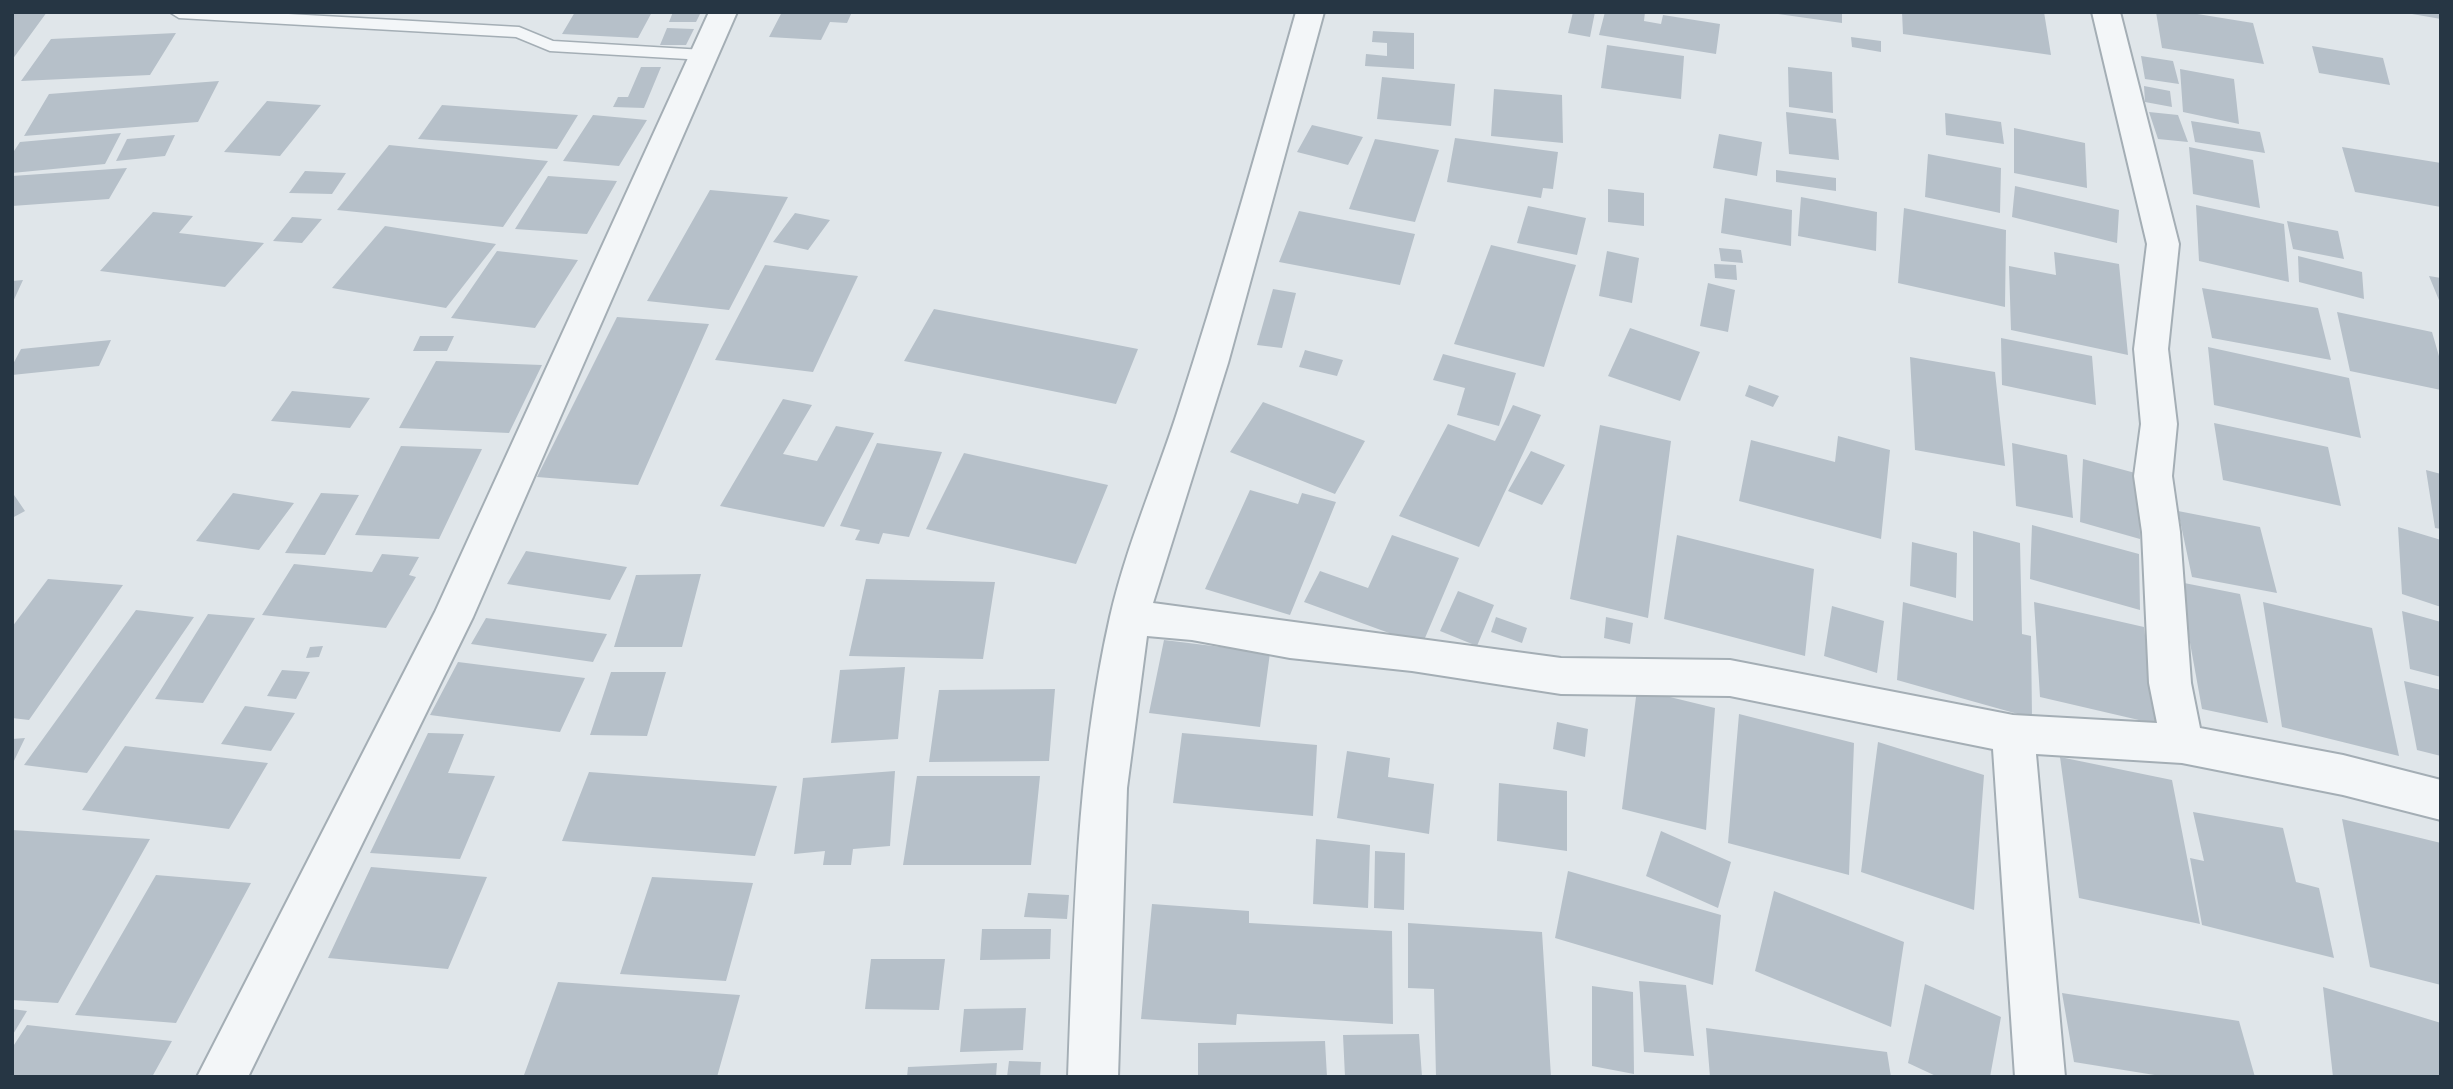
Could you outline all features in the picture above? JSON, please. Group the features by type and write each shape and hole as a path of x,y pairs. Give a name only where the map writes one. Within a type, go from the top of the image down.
{"street":[{"path":"222,1077 453,617 723,12"},
{"path":"1093,1077 1098,903 1108,769 1130,618 1149,546 1186,443 1235,281 1310,12"},
{"path":"2106,12 2163,244 2151,349 2159,424 2153,476 2161,533 2170,682 2182,744"},
{"path":"1130,618 1192,623 1290,641 1412,654 1561,676 1730,678 2013,734 2182,744 2343,775 2441,800"},
{"path":"2013,734 2040,1077"}],"lane":[{"path":"179,13 519,32 550,46 704,55"}],"building":[{"path":"12,12 47,12 12,60"},
{"path":"575,12 652,12 638,38 562,34"},
{"path":"673,12 701,12 696,22 669,22"},
{"path":"782,12 852,12 847,23 830,22 821,40 769,37"},
{"path":"1573,12 1595,12 1590,37 1568,33"},
{"path":"1605,12 1645,12 1644,21 1661,24 1663,15 1720,24 1716,54 1599,35"},
{"path":"1842,12 1842,23 1778,14"},
{"path":"1902,12 2044,12 2051,55 1903,34"},
{"path":"2156,12 2185,12 2253,23 2264,64 2162,48"},
{"path":"2441,12 2441,19 2412,14"},
{"path":"667,28 694,29 686,45 660,45"},
{"path":"1373,31 1414,33 1414,69 1365,66 1366,54 1387,56 1387,43 1372,42"},
{"path":"176,33 150,75 21,81 51,39"},
{"path":"1851,37 1881,41 1881,52 1852,47"},
{"path":"1607,45 1684,56 1681,99 1601,88"},
{"path":"2312,46 2383,58 2390,85 2319,73"},
{"path":"2141,56 2173,61 2179,84 2145,79"},
{"path":"641,67 661,67 644,108 613,107 618,97 628,97"},
{"path":"1788,67 1832,72 1833,113 1789,107"},
{"path":"2180,69 2234,79 2239,124 2183,112"},
{"path":"1382,77 1455,84 1451,126 1377,119"},
{"path":"219,81 198,122 24,136 49,94"},
{"path":"2144,86 2170,91 2172,107 2145,102"},
{"path":"1494,89 1562,95 1563,143 1491,136"},
{"path":"267,101 321,105 280,156 224,152"},
{"path":"442,105 578,115 557,149 418,139"},
{"path":"1786,112 1836,119 1839,160 1789,154"},
{"path":"2149,112 2178,115 2188,142 2158,139"},
{"path":"1945,113 2001,122 2004,144 1946,135"},
{"path":"593,115 647,120 619,166 563,161"},
{"path":"2191,121 2260,132 2265,153 2195,142"},
{"path":"1312,125 1363,137 1348,165 1297,152"},
{"path":"2014,128 2085,143 2087,188 2014,173"},
{"path":"121,133 105,164 12,173 12,154 20,142"},
{"path":"1719,134 1762,142 1757,176 1713,168"},
{"path":"175,135 165,156 116,161 127,139"},
{"path":"1455,138 1558,152 1553,189 1543,188 1541,198 1447,182"},
{"path":"1375,139 1439,150 1415,222 1349,209"},
{"path":"389,145 548,161 503,227 337,210"},
{"path":"2189,147 2253,160 2260,208 2193,194"},
{"path":"2342,147 2441,163 2441,207 2355,192"},
{"path":"1928,154 2001,168 2000,213 1925,197"},
{"path":"127,168 109,199 12,206 12,176"},
{"path":"1776,170 1836,178 1836,191 1776,182"},
{"path":"305,171 346,173 332,194 289,193"},
{"path":"548,176 617,181 587,234 515,229"},
{"path":"2015,186 2119,210 2117,243 2012,217"},
{"path":"1608,189 1644,193 1644,226 1608,222"},
{"path":"710,190 788,197 729,310 647,301"},
{"path":"1801,197 1877,212 1876,251 1798,236"},
{"path":"1725,198 1792,210 1791,246 1721,233"},
{"path":"2196,205 2284,224 2289,282 2199,261"},
{"path":"1528,206 1586,218 1577,255 1517,243"},
{"path":"1904,208 2006,230 2005,307 1898,283"},
{"path":"1299,211 1415,234 1400,285 1279,262"},
{"path":"153,212 193,216 179,233 264,243 225,287 100,271"},
{"path":"795,213 830,220 808,250 773,242"},
{"path":"292,217 322,219 302,243 273,241"},
{"path":"2287,221 2338,231 2344,259 2293,249"},
{"path":"385,226 496,244 446,308 332,288"},
{"path":"1491,245 1576,265 1544,367 1454,344"},
{"path":"1719,248 1741,250 1743,263 1721,261"},
{"path":"497,251 578,260 535,328 451,318"},
{"path":"1607,251 1639,258 1632,303 1599,296"},
{"path":"2054,252 2119,264 2128,355 2011,330 2009,266 2056,275"},
{"path":"2298,256 2362,272 2364,299 2299,282"},
{"path":"1714,264 1736,265 1737,280 1715,278"},
{"path":"765,265 858,276 813,372 715,360"},
{"path":"2429,276 2441,278 2441,305"},
{"path":"23,280 12,304 12,281"},
{"path":"1708,283 1735,290 1728,332 1700,326"},
{"path":"2202,288 2318,308 2331,360 2212,338"},
{"path":"1273,289 1296,293 1282,348 1257,345"},
{"path":"934,309 1138,349 1116,404 904,361"},
{"path":"2337,312 2432,332 2441,363 2441,390 2350,371"},
{"path":"617,317 709,324 638,485 537,477"},
{"path":"1630,328 1700,352 1680,401 1608,376"},
{"path":"420,336 454,336 447,351 413,351"},
{"path":"2001,338 2092,356 2096,405 2002,385"},
{"path":"111,340 99,366 12,375 12,366 21,349"},
{"path":"2208,347 2349,378 2361,438 2214,405"},
{"path":"1305,350 1343,360 1337,376 1299,367"},
{"path":"1443,354 1516,373 1499,426 1457,415 1465,388 1433,380"},
{"path":"1910,357 1995,372 2005,466 1915,450"},
{"path":"436,361 542,365 509,433 399,428"},
{"path":"1749,385 1779,396 1773,407 1745,396"},
{"path":"292,391 370,398 350,428 271,421"},
{"path":"783,399 812,405 783,454 817,461 836,426 874,433 824,527 720,506"},
{"path":"1263,402 1365,441 1335,494 1230,452"},
{"path":"1513,405 1541,415 1479,547 1399,516 1448,424 1495,441"},
{"path":"2214,423 2328,447 2341,506 2223,480"},
{"path":"1600,425 1671,441 1648,618 1570,599"},
{"path":"1838,436 1890,450 1881,539 1739,501 1751,440 1835,462"},
{"path":"877,443 942,452 909,537 883,533 879,544 855,540 860,530 840,526"},
{"path":"2012,443 2067,455 2073,518 2016,506"},
{"path":"401,446 482,449 439,539 355,535"},
{"path":"1531,451 1565,465 1542,505 1508,491"},
{"path":"964,453 1108,485 1076,564 926,529"},
{"path":"2083,459 2139,474 2140,539 2080,522"},
{"path":"2426,470 2441,474 2441,529 2435,528"},
{"path":"1250,490 1298,504 1302,493 1336,502 1290,615 1205,589"},
{"path":"12,492 25,511 12,518"},
{"path":"233,493 294,503 259,550 196,541"},
{"path":"321,493 359,495 325,555 285,553"},
{"path":"2178,511 2260,527 2277,593 2192,577"},
{"path":"2032,525 2139,554 2140,610 2030,579"},
{"path":"2398,527 2441,540 2441,607 2402,594"},
{"path":"1973,531 2020,543 2022,634 2031,636 2032,718 1897,680 1903,602 1973,621"},
{"path":"1392,535 1459,558 1422,645 1304,602 1320,571 1368,588"},
{"path":"1677,535 1814,569 1805,656 1664,619"},
{"path":"1912,542 1957,553 1956,598 1910,586"},
{"path":"526,551 627,567 610,600 507,584"},
{"path":"382,554 419,557 409,575 416,577 386,628 262,615 294,564 372,572"},
{"path":"701,574 682,647 614,647 636,575"},
{"path":"48,579 123,585 29,720 12,718 12,627"},
{"path":"866,579 995,582 983,659 849,656"},
{"path":"2179,582 2240,594 2268,723 2202,709"},
{"path":"1458,591 1494,605 1477,646 1440,631"},
{"path":"2034,602 2144,627 2156,724 2040,697"},
{"path":"2263,602 2372,628 2399,756 2282,727"},
{"path":"1832,606 1884,621 1877,673 1824,656"},
{"path":"136,610 194,617 87,773 24,765"},
{"path":"2402,611 2441,622 2441,677 2410,669"},
{"path":"208,614 255,618 203,703 155,699"},
{"path":"1496,617 1527,628 1522,643 1491,632"},
{"path":"1606,617 1633,623 1630,644 1604,638"},
{"path":"486,618 607,634 593,662 471,644"},
{"path":"1164,640 1270,653 1260,727 1149,713"},
{"path":"323,646 319,657 306,658 310,647"},
{"path":"458,662 585,678 560,732 430,715"},
{"path":"905,667 898,739 831,743 840,670"},
{"path":"282,670 310,672 296,699 267,696"},
{"path":"611,672 666,672 647,736 590,735"},
{"path":"2404,681 2441,690 2441,756 2417,750"},
{"path":"1055,689 1049,761 929,762 939,690"},
{"path":"1637,689 1715,708 1706,830 1622,809"},
{"path":"245,706 295,713 271,751 221,744"},
{"path":"1739,714 1854,743 1849,875 1728,843"},
{"path":"1557,722 1588,729 1585,757 1553,749"},
{"path":"428,733 464,734 448,773 495,776 460,859 370,853"},
{"path":"1182,733 1317,745 1313,816 1173,803"},
{"path":"25,738 12,765 12,739"},
{"path":"1878,742 1984,775 1974,910 1861,872"},
{"path":"125,746 268,763 229,829 82,810"},
{"path":"1347,751 1390,758 1388,777 1434,784 1429,834 1337,818"},
{"path":"2060,757 2172,780 2200,924 2079,898"},
{"path":"895,771 890,846 853,849 851,865 823,865 825,851 794,854 803,778"},
{"path":"589,772 777,786 755,856 562,841"},
{"path":"917,776 1040,776 1031,865 903,865"},
{"path":"1499,783 1567,791 1567,851 1497,841"},
{"path":"2193,812 2283,828 2296,882 2319,888 2334,958 2202,925 2190,858 2204,861"},
{"path":"2342,819 2441,843 2441,985 2370,967"},
{"path":"12,830 150,839 58,1003 12,1000"},
{"path":"1661,831 1731,862 1718,908 1646,876"},
{"path":"1316,839 1370,845 1368,908 1313,904"},
{"path":"1375,851 1405,853 1404,910 1374,908"},
{"path":"371,867 487,877 448,969 328,958"},
{"path":"1568,871 1721,915 1713,985 1555,938"},
{"path":"156,875 251,883 176,1023 75,1015"},
{"path":"652,877 753,883 726,981 620,974"},
{"path":"1774,891 1904,942 1891,1027 1755,971"},
{"path":"1028,893 1069,895 1067,919 1024,917"},
{"path":"1152,904 1249,911 1249,923 1392,931 1393,1024 1237,1014 1236,1025 1141,1019"},
{"path":"1408,923 1542,932 1551,1077 1436,1077 1434,989 1408,988"},
{"path":"982,929 1051,929 1050,959 980,960"},
{"path":"871,959 945,959 939,1010 865,1009"},
{"path":"1639,981 1686,985 1694,1056 1644,1052"},
{"path":"558,982 740,995 717,1077 524,1075"},
{"path":"1925,984 2001,1017 1990,1077 1938,1077 1908,1063"},
{"path":"1592,986 1633,992 1634,1074 1592,1066"},
{"path":"2323,987 2441,1023 2441,1077 2333,1077"},
{"path":"2062,993 2239,1021 2255,1077 2167,1077 2074,1062"},
{"path":"1026,1008 1023,1050 960,1052 964,1009"},
{"path":"12,1009 27,1011 12,1036"},
{"path":"27,1025 172,1041 152,1077 12,1077 12,1048"},
{"path":"1706,1028 1887,1052 1891,1077 1710,1077"},
{"path":"1419,1034 1422,1077 1345,1077 1343,1035"},
{"path":"1325,1041 1327,1077 1198,1077 1198,1043"},
{"path":"1009,1061 1041,1062 1040,1077 1007,1077"},
{"path":"997,1063 996,1077 907,1077 908,1067"}]}
